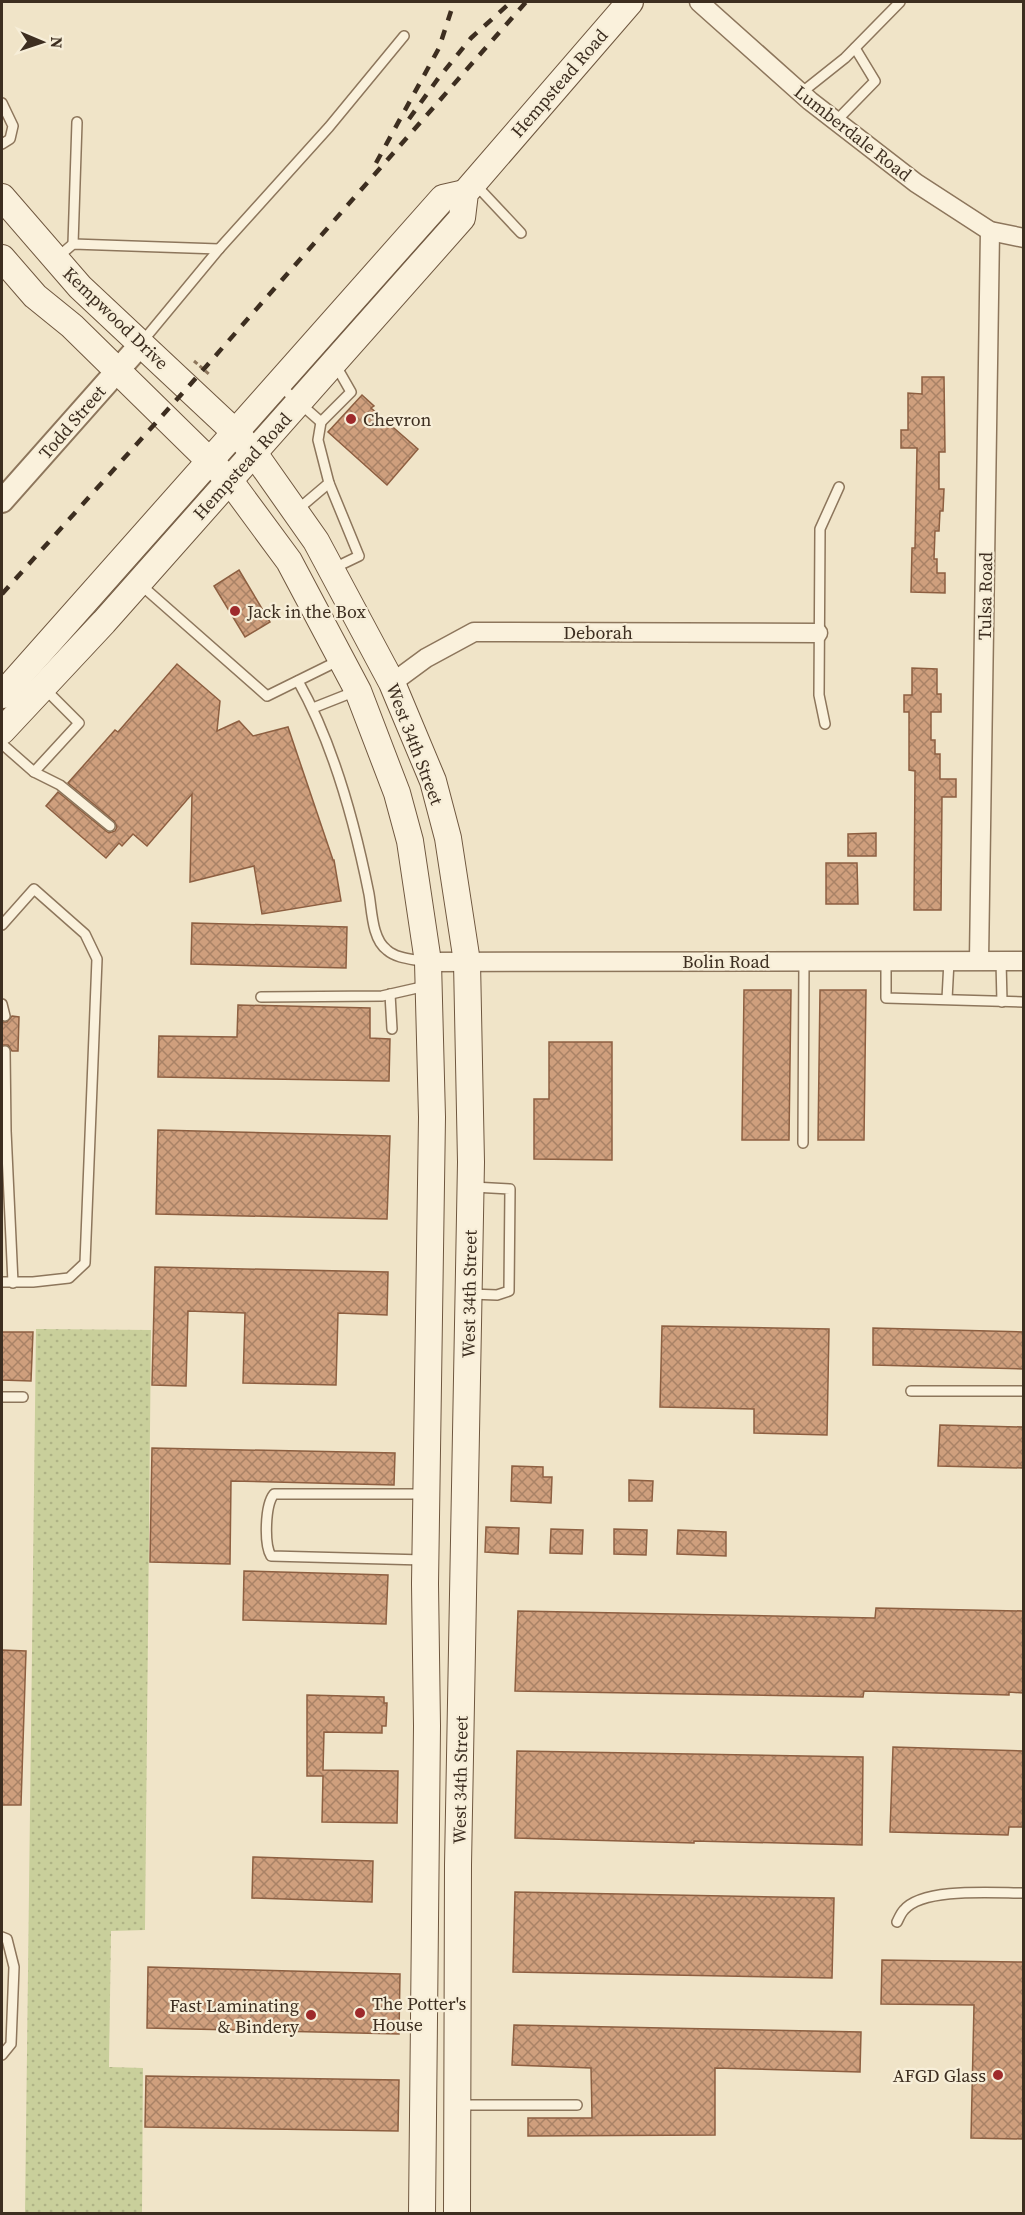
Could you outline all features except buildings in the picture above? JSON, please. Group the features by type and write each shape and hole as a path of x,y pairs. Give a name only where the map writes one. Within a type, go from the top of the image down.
{"main road":[{"name":"Hempstead Road","path":"2,730 139,583 298,403 324,353 443,198 470,188 630,2"},
{"name":"Kempwood Drive","path":"2,197 64,252 80,287 236,433"},
{"name":"Kempwood Drive","path":"2,258 35,296 72,326 210,462"},
{"name":"Hempstead Road","path":"2,695 279,384 324,353"},
{"name":"West 34th Street","path":"236,433 254,453 316,541 392,683 433,781 448,838 467,962 471,1186 460,1765 456,2214"},
{"name":"West 34th Street","path":"210,462 230,481 289,561 358,691 397,793 410,841 428,974 432,1117 426,1560 427,1765 422,2214"},
{"path":"431,1272 469,1285"},
{"path":"427,1765 460,1765"}],"street":[{"name":"Lumberdale Road","path":"699,2 801,93 916,183 990,231 1023,238"},
{"name":"Tulsa Road","path":"979,960 990,231"},
{"name":"Todd Street","path":"2,501 142,343"},
{"name":"Deborah","path":"392,683 426,658 474,632 819,633"},
{"name":"Bolin Road","path":"428,974 467,962 1023,961"}],"lane":[{"path":"801,93 855,48 900,2"},
{"path":"142,343 219,249 328,128 404,36"},
{"path":"836,121 875,81 855,48"},
{"path":"2,103 12,126 10,138 2,144"},
{"path":"77,123 64,252 219,249"},
{"path":"470,188 521,233"},
{"path":"324,353 351,392 321,422 318,440 329,483 359,556 331,569"},
{"path":"279,384 321,422"},
{"path":"296,512 329,483"},
{"path":"825,724 819,694 820,529 839,487"},
{"path":"139,583 267,696 341,659"},
{"path":"298,681 313,708 327,744 359,846 377,937 386,950 428,974"},
{"path":"34,772 79,723 42,687"},
{"path":"313,708 358,691"},
{"path":"2,744 34,772 60,785 110,826"},
{"path":"2,926 34,889 85,934 97,958 85,1263 69,1278 2,1282"},
{"path":"803,1143 804,961"},
{"path":"886,961 886,998 1023,1002"},
{"path":"947,999 949,961"},
{"path":"1001,961 1002,1002"},
{"path":"261,997 390,994 428,974"},
{"path":"390,994 392,1029"},
{"path":"2,1004 5,1016"},
{"path":"5,1051 4,1131 13,1282"},
{"path":"469,1285 497,1295 509,1291 511,1215 510,1189 471,1186"},
{"path":"911,1390 1023,1391"},
{"path":"2,1397 23,1397"},
{"path":"426,1560 271,1556 266,1549 268,1501 274,1494 427,1494"},
{"path":"897,1922 905,1908 928,1898 955,1892 1023,1893"},
{"path":"2,1937 7,1939 14,1967 11,2044 2,2055"},
{"path":"458,2105 577,2105"}],"path":[{"path":"194,361 210,375"}],"green space":[{"path":"36,1329 151,1330 145,1930 111,1931 109,2067 143,2068 142,2213 25,2213"}],"railway":[{"path":"376,163 439,48 454,2"},
{"path":"409,119 471,38 511,2"},
{"path":"2,594 188,387 526,2"}],"place":[{"name":"Chevron","path":"351,419"},
{"name":"Jack in the Box","path":"235,611"},
{"name":"The Potter's House","path":"360,2013"},
{"name":"Fast Laminating & Bindery","path":"311,2015"},
{"name":"AFGD Glass","path":"998,2075"}]}
